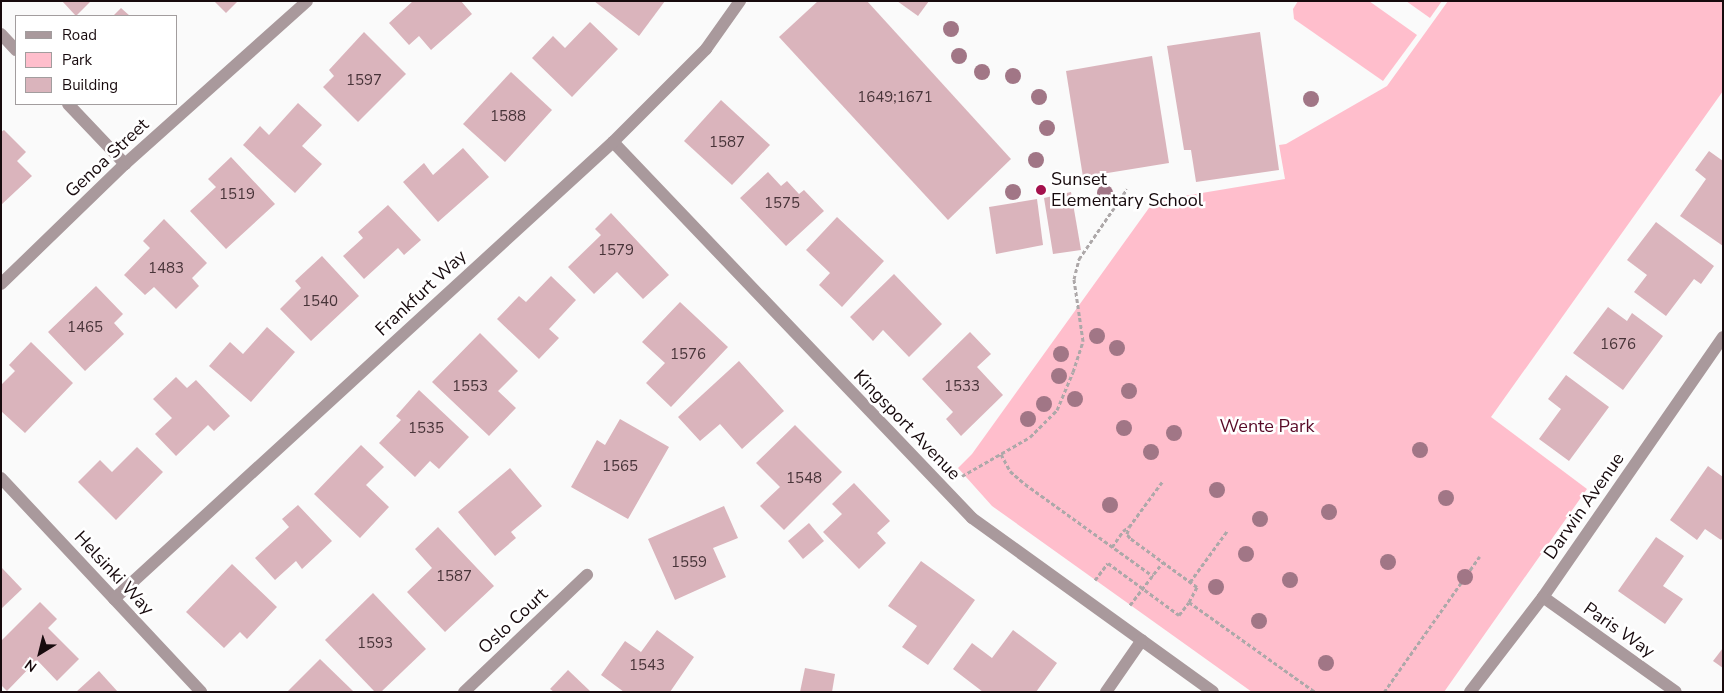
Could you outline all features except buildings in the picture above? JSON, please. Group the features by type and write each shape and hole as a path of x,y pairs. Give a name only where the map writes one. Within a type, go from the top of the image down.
{"street":[{"name":"Genoa Street","path":"1,284 125,164 307,1"},
{"name":"Frankfurt Way","path":"114,599 613,142 706,49 740,1"},
{"path":"1,34 15,49"},
{"path":"69,105 125,164"},
{"name":"Kingsport Avenue","path":"613,142 972,518 1213,692"},
{"name":"Darwin Avenue","path":"1470,692 1542,596 1723,337"},
{"name":"Helsinki Way","path":"1,478 201,692"},
{"name":"Oslo Court","path":"464,692 587,575"},
{"name":"Paris Way","path":"1542,596 1676,692"},
{"path":"1106,692 1142,640"}],"path":[{"path":"962,476 1030,437 1057,410 1073,372 1083,341 1074,279 1079,259 1127,189"},
{"path":"1001,454 1010,471 1025,484 1153,576"},
{"path":"1112,547 1162,482"},
{"path":"1095,580 1108,563 1180,615 1189,602 1197,587 1130,538 1127,534 1129,527"},
{"path":"1190,582 1227,531"},
{"path":"1384,692 1480,556"},
{"path":"1130,605 1163,562"},
{"path":"1189,602 1315,692"}],"green space":[{"path":"1298,1 1369,1 1417,35 1383,81 1294,19 1293,9"},
{"path":"1406,1 1442,1 1430,18"},
{"name":"Wente Park","path":"1448,1 1723,1 1723,91 1491,417 1587,489 1444,692 1252,692 992,506 958,468 972,454 1154,201 1285,179 1279,145 1286,144 1387,86"}],"place":[{"name":"Sunset Elementary School","path":"1041,190"}]}
